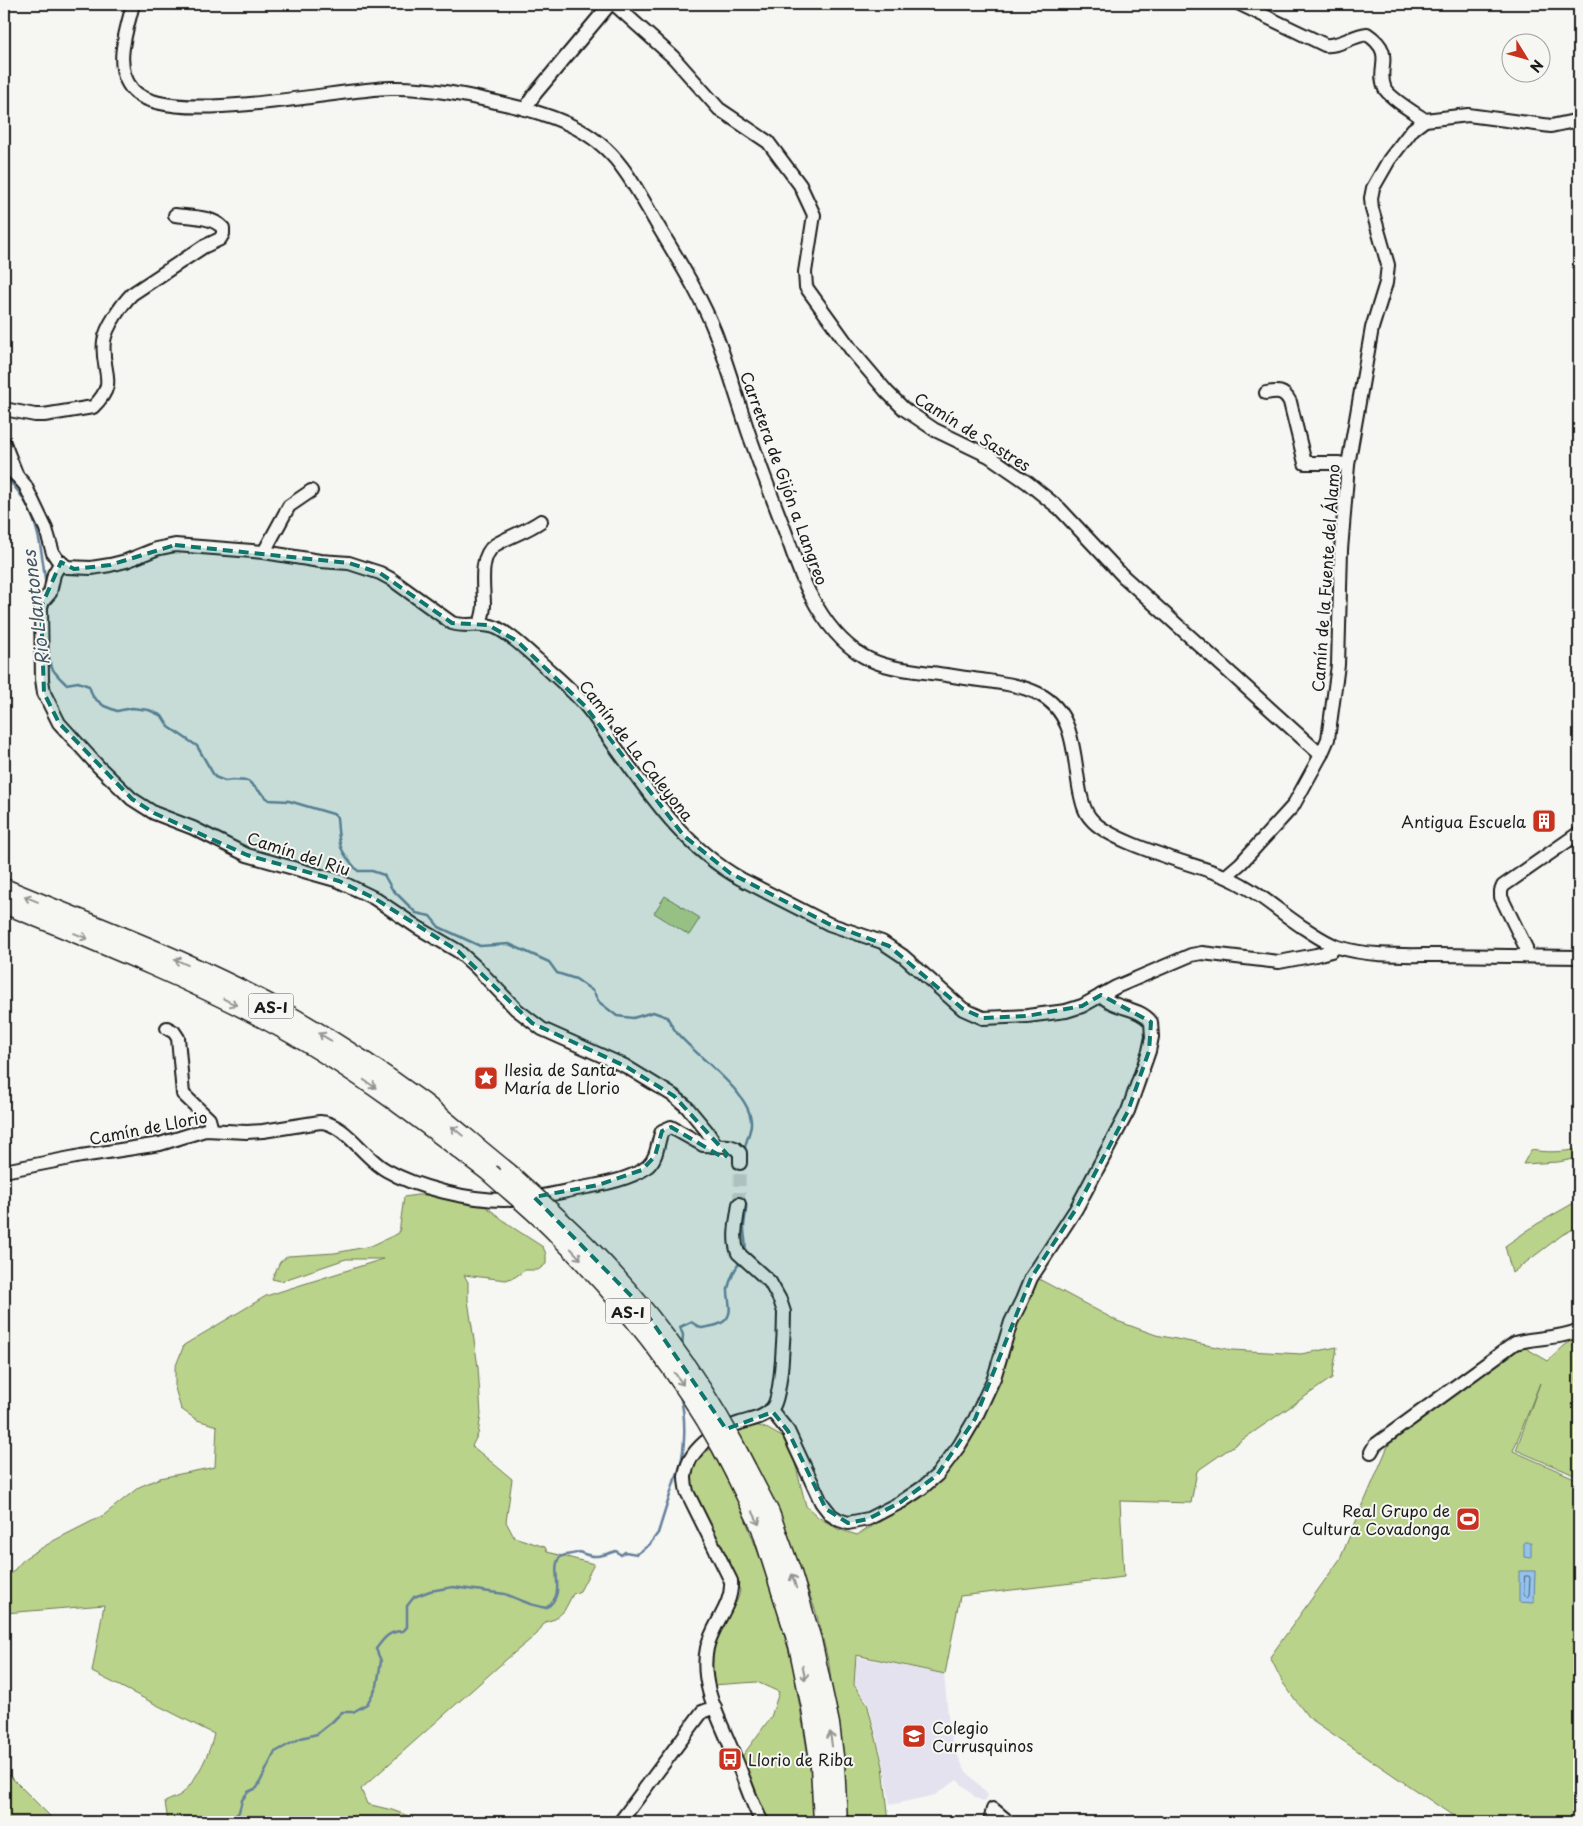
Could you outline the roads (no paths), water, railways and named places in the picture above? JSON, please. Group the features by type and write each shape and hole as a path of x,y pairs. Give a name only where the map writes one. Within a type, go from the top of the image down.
{"highway":[{"name":"AS-I","path":"4,888 144,945 219,979 330,1039 423,1103 509,1173 588,1247 642,1307 704,1392 730,1436 798,1645 820,1766 823,1822"},
{"name":"AS-I","path":"4,904 139,959 213,993 281,1028 322,1052 416,1115 490,1172 556,1233 600,1280 633,1318 690,1394 714,1433 770,1513 792,1573 812,1640 830,1724 835,1764 838,1822"}],"street":[{"name":"Carretera de Gijón a Langreo","path":"133,4 122,49 122,64 125,78 131,88 141,97 151,102 171,106 248,104 350,91 392,88 442,92 525,109 561,121 587,133 610,152 629,178 691,282 713,326 750,436 803,579 810,595 828,623 843,641 865,657 893,668 1012,685 1036,693 1051,701 1064,718 1072,736 1081,798 1088,817 1104,831 1126,841 1226,876 1255,891 1294,921 1336,947 1372,953 1579,957"},
{"path":"525,109 612,4"},
{"name":"Camín de Sastres","path":"612,4 673,57 719,109 768,142 800,186 814,215 805,272 806,287 853,352 887,392 904,409 935,430 989,456 1028,483 1060,509 1123,576 1321,755"},
{"path":"1240,4 1325,46 1333,46 1356,35 1367,34 1375,39 1381,48 1384,60 1382,81 1386,92 1425,120 1468,115 1551,126 1579,120"},
{"name":"Camín de la Fuente del Álamo","path":"1226,876 1293,806 1328,739 1338,665 1340,550 1348,465 1372,328 1386,283 1388,265 1371,198 1373,188 1389,160 1413,129 1425,120"},
{"path":"4,409 44,416 93,406 99,401 109,384 104,360 104,338 124,301 203,247 220,239 223,234 223,228 218,223 208,219 175,215"},
{"path":"1266,393 1278,391 1287,395 1305,463 1339,463 1348,465"},
{"path":"4,443 17,476 31,495 46,529 53,553 61,562"},
{"path":"4,469 17,476"},
{"path":"264,552 289,506 311,491"},
{"path":"480,624 484,605 482,581 484,565 490,551 494,546 525,529 533,527 541,521"},
{"name":"Camín de La Caleyona","path":"61,562 67,567 74,569 110,566 156,549 175,545 264,552 313,560 348,563 366,568 391,579 452,624 480,624 495,627 505,632 559,679 585,706 655,802 684,836 730,873 829,924 882,942 904,956 952,1000 971,1014 983,1018 1008,1018 1082,1006 1100,995 1184,956 1202,953 1279,962 1316,955 1331,951 1336,947"},
{"name":"Camín del Riu","path":"61,562 54,574 41,607 42,679 44,693 59,723 132,800 154,814 193,828 247,855 339,881 374,898 416,927 458,951 476,967 505,999 532,1023 625,1066 674,1096 686,1106 706,1130 712,1139 713,1146"},
{"path":"1526,956 1526,948 1501,898 1503,886 1579,833"},
{"path":"771,1410 788,1431 826,1510 839,1520 848,1523 868,1519 901,1502 937,1475 959,1446 975,1419 994,1378 1011,1322 1030,1278 1076,1209 1128,1111 1152,1037 1151,1022 1146,1016 1115,1006 1100,995"},
{"path":"167,1028 174,1032 178,1038 183,1094 209,1120 212,1130"},
{"name":"Camín de Llorio","path":"4,1171 81,1156 160,1144 205,1130 263,1131 320,1122 327,1122 337,1128 387,1171 448,1192 484,1198 505,1200 542,1196 598,1185 642,1170 653,1160 662,1131 671,1127 698,1143 735,1148 740,1153 740,1163"},
{"path":"740,1204 735,1246 742,1257 770,1282 784,1312 778,1392 774,1406 767,1414 719,1432 705,1442 688,1464 685,1477 687,1492 731,1581 732,1591 728,1605 710,1636 706,1650 706,1677 709,1693 747,1791 762,1822"},
{"path":"1370,1452 1375,1445 1515,1343 1530,1339 1571,1334 1579,1330"},
{"path":"620,1822 702,1712 715,1707"},
{"path":"990,1822 993,1809 1005,1818 1006,1822"}],"water":[{"path":"1524,1542 1531,1542 1531,1558 1524,1557"},
{"path":"1519,1571 1535,1571 1534,1603 1519,1602"}],"waterway":[{"name":"Rio Llantones","path":"4,476 15,487 31,513 40,542 46,588"},
{"name":"Rio Llantones","path":"47,606 49,659 54,671 66,684 78,682 89,686 93,697 104,706 117,711 132,708 149,710 162,716 169,727 197,746 215,777 225,781 248,781 269,800 289,801 333,814 337,817 338,835 343,852 358,871 372,871 384,875 392,889 416,913 430,916 439,927 480,946 509,944 549,962 557,973 576,979 593,991 599,1002 617,1016 633,1018 653,1012 667,1017 677,1033 732,1086 748,1110 751,1121 745,1151"},
{"name":"Rio Llantones","path":"745,1253 746,1203"},
{"name":"Rio Llantones","path":"682,1347 683,1335 680,1327 691,1322 701,1328 710,1327 727,1319 730,1311 728,1289 733,1274 741,1260"},
{"name":"Rio Llantones","path":"230,1822 239,1812 242,1800 248,1792 257,1788 275,1752 301,1738 317,1734 342,1712 353,1712 367,1704 377,1686 381,1661 376,1649 387,1636 394,1632 403,1631 407,1627 407,1606 414,1597 430,1591 453,1587 505,1594 546,1608 556,1596 556,1568 560,1557 579,1552 594,1556 616,1551 621,1555 625,1552 637,1554 649,1545 658,1533 681,1460 684,1425 682,1402 679,1393"}],"tunnel":[{"path":"739,1204 740,1163"}],"place":[{"name":"Antigua Escuela","path":"1544,821"},
{"name":"Ilesia de Santa María de Llorio","path":"486,1078"},
{"name":"Real Grupo de Cultura Covadonga","path":"1468,1519"},
{"name":"Colegio Currusquinos","path":"914,1736"},
{"name":"Llorio de Riba","path":"730,1759"}]}
